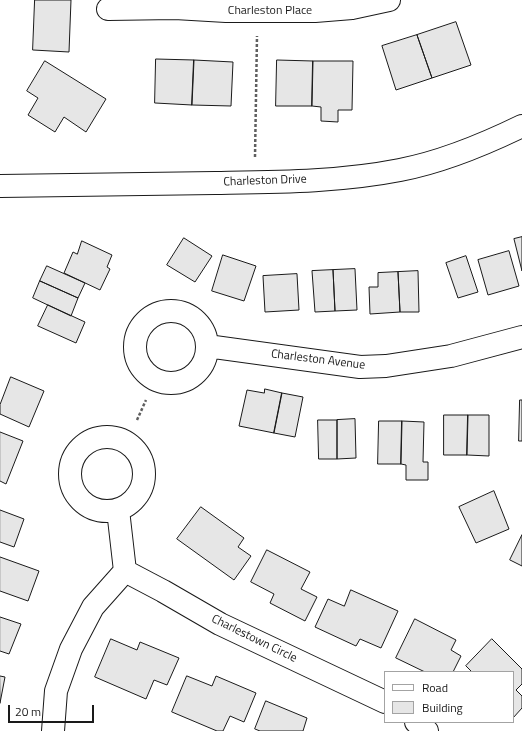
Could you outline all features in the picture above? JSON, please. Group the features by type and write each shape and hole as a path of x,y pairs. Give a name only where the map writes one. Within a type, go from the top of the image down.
{"street":[{"name":"Charleston Place","path":"108,9 174,4 226,11 315,11 352,8 389,0"},
{"name":"Charleston Drive","path":"0,186 276,182 348,177 400,170 435,161 458,154 522,126"},
{"name":"Charleston Avenue","path":"207,346 360,367 386,366 451,356 522,337"},
{"path":"52,731 56,691 71,649 94,607 125,571 118,510"},
{"name":"Charlestown Circle","path":"125,571 220,624 384,702"},
{"path":"417,723 427,731"}],"path":[{"path":"255,161 257,34"},
{"path":"137,420 146,400"}],"building":[{"path":"35,0 71,0 69,52 33,50"},
{"path":"456,22 471,65 432,78 417,35"},
{"path":"417,35 432,78 396,90 382,46"},
{"path":"156,59 194,60 192,105 155,103"},
{"path":"194,60 233,62 231,106 192,105"},
{"path":"277,60 313,61 312,106 276,106"},
{"path":"45,61 106,99 86,132 64,117 55,132 28,115 38,98 27,91"},
{"path":"313,61 353,61 352,110 338,110 338,122 321,121 321,107 312,106"},
{"path":"522,237 522,271 514,239"},
{"path":"184,238 212,256 195,282 167,265"},
{"path":"82,241 112,255 107,267 110,269 100,290 64,273 73,252 77,254"},
{"path":"509,251 519,286 488,295 478,260"},
{"path":"223,255 256,266 244,301 212,291"},
{"path":"466,256 478,292 458,298 446,263"},
{"path":"47,266 85,283 78,298 40,281"},
{"path":"355,269 357,310 335,311 333,270"},
{"path":"333,270 335,311 315,312 312,271"},
{"path":"418,271 419,312 400,312 398,272"},
{"path":"398,272 400,312 370,314 369,287 378,287 378,273"},
{"path":"297,274 299,310 265,312 263,276"},
{"path":"40,281 78,298 71,316 33,298"},
{"path":"48,305 85,322 76,343 38,326"},
{"path":"11,377 44,391 29,427 0,414 0,405"},
{"path":"265,389 282,393 274,433 239,426 247,390 264,393"},
{"path":"282,393 303,397 295,437 274,433"},
{"path":"520,400 522,400 522,441 519,441"},
{"path":"444,415 468,415 467,455 444,455"},
{"path":"468,415 489,415 489,456 467,455"},
{"path":"355,419 356,458 337,459 337,420"},
{"path":"318,420 337,420 337,459 319,459"},
{"path":"379,421 402,421 401,464 378,464"},
{"path":"402,421 424,422 423,462 428,462 428,480 406,480 406,465 401,464"},
{"path":"0,432 23,441 6,484 0,481"},
{"path":"494,491 509,529 476,543 459,507"},
{"path":"201,507 244,538 238,547 251,556 234,580 177,539"},
{"path":"0,510 24,519 14,547 0,542"},
{"path":"522,535 522,566 510,560"},
{"path":"267,550 310,572 301,589 317,597 305,621 270,603 274,594 251,582"},
{"path":"0,557 39,571 28,601 0,591"},
{"path":"351,590 398,611 381,648 360,639 356,646 315,627 328,599 344,606"},
{"path":"0,617 21,624 9,654 0,651"},
{"path":"415,619 456,640 451,650 461,656 454,671 423,671 396,658"},
{"path":"111,639 137,650 140,642 179,658 167,685 154,680 146,699 95,677"},
{"path":"492,639 522,669 522,684 516,690 522,696 522,708 514,717 514,671 471,671 466,666"},
{"path":"0,676 5,677 0,703"},
{"path":"187,676 212,686 216,676 256,693 244,722 230,716 223,731 217,731 172,712"},
{"path":"266,701 307,718 303,731 260,731 255,729"}]}
